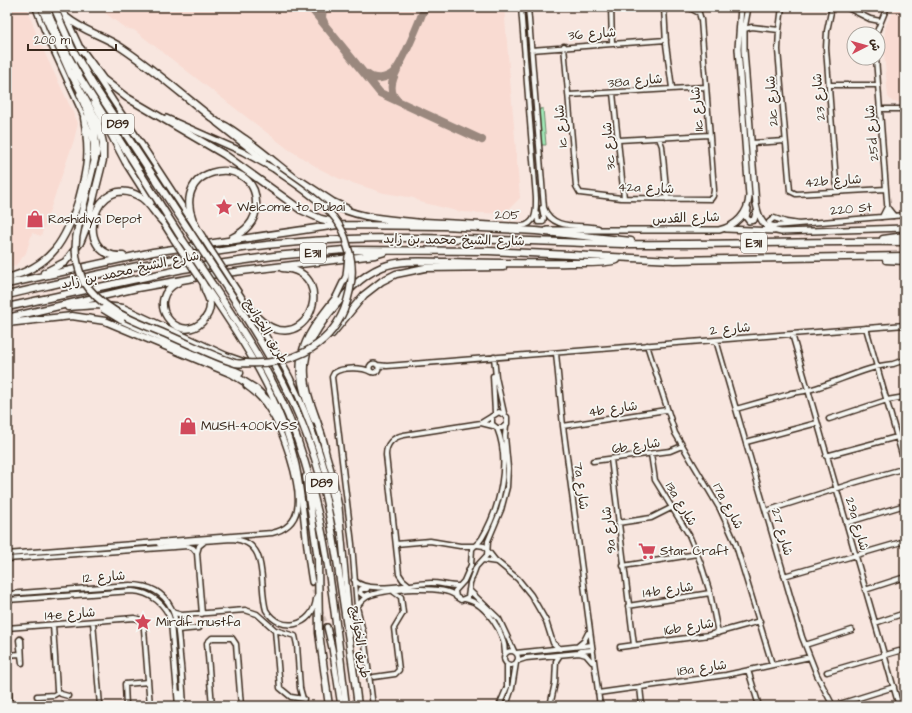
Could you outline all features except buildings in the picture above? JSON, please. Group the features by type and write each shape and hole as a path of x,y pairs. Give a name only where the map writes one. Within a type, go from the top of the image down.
{"highway":[{"path":"41,7 96,134 97,157 78,228 75,255 83,280 98,304 120,320 235,370 259,389 272,405 284,428"},
{"name":"طريق الخوانيج","path":"46,7 66,53 92,98 256,352 273,383 294,430 314,494 328,568 346,706"},
{"name":"طريق الخوانيج","path":"54,7 72,48 92,83 255,331 282,378 314,454 329,509 358,706"},
{"path":"66,17 81,29 103,36 121,47 216,122 230,128 330,203 351,213 373,218 444,226"},
{"path":"81,49 99,74 112,88 225,155 311,216 332,222 355,225"},
{"path":"18,282 52,270 65,262 76,250 86,228 102,166 104,149 100,127 94,112 70,72"},
{"path":"7,278 28,270 45,259 56,248 68,232 88,166 89,147 84,118"},
{"path":"202,236 189,210 189,202 193,188 203,176 224,170 231,171 244,178 254,190 257,205 256,212 244,231 226,240"},
{"path":"152,252 145,251 122,256 107,252 99,245 94,236 92,225 94,215 100,203 108,197 117,193 127,192 143,199 162,221"},
{"path":"7,284 152,252 328,226 444,226 536,231 610,238 647,244"},
{"path":"862,242 905,236"},
{"name":"شارع الشيخ محمد بن زايد","path":"7,295 169,259 245,247 310,241 413,237 647,244 905,242"},
{"path":"322,341 342,313 350,291 352,269 347,245"},
{"path":"7,318 137,288 192,278 266,267 375,255 389,250"},
{"name":"شارع الشيخ محمد بن زايد","path":"7,308 157,274 225,262 322,252 389,250 496,251 674,260 862,258 905,256"},
{"path":"325,448 307,388 305,375 307,351 316,331 354,285 382,268 400,263 416,261 522,264 604,262 625,258"},
{"path":"862,258 905,262"},
{"path":"83,280 96,299 120,315 236,363 263,364 281,361 306,352 334,332 364,294 376,285 396,274 417,269 476,268 522,264"},
{"path":"249,308 264,325 281,331 298,326 306,320 312,311 313,292 304,276 291,269 266,267"},
{"path":"192,278 171,287 163,299 165,315 176,326 186,328 196,326 207,316 210,298 203,284"},
{"path":"23,314 80,305 114,306 131,310 226,356 248,363"},
{"path":"7,323 65,316 92,317 111,323 242,379 260,393 272,405"},
{"path":"304,463 317,547 320,583 319,633 329,706"}],"main road":[{"path":"61,7 92,70 249,308 289,377 308,418 327,475 344,553"},
{"name":"شارع القدس","path":"536,231 719,230 732,226 745,212 749,200 738,50 739,18 741,7"},
{"path":"748,7 744,29 744,50 756,204 756,218 749,221 746,217 750,200 748,181"},
{"path":"739,18 740,49 744,50"},
{"path":"92,98 96,109 125,162 259,371 274,401 296,464 312,582"},
{"path":"151,110 243,152 274,169"},
{"path":"216,122 274,169 326,208 337,222 347,245 348,270 342,287 336,297 309,333 300,360 300,380 303,394 325,448 338,500 344,553 350,646"},
{"path":"756,204 758,216 762,223 775,231"},
{"path":"719,230 775,231 905,228"},
{"path":"327,627 332,648 341,706"}],"street":[{"path":"35,7 84,118 92,140 92,178"},
{"name":"205","path":"297,179 333,201 360,212 442,222 526,225 535,216 536,198 521,7"},
{"path":"528,7 544,219 540,223 537,219 536,198"},
{"path":"611,7 613,43"},
{"path":"664,7 670,88"},
{"name":"11c شارع","path":"688,7 697,12 701,20 714,196"},
{"name":"21c شارع","path":"782,7 778,50 789,187 791,193"},
{"path":"846,7 879,24 887,7"},
{"name":"شارع 23","path":"832,9 826,44 836,191"},
{"path":"522,20 525,28 527,48 531,50"},
{"path":"744,29 752,27 779,30"},
{"name":"شارع 36","path":"531,50 565,46 666,39"},
{"path":"530,42 539,49 531,56"},
{"name":"1c شارع","path":"565,46 576,186 578,192"},
{"name":"25d شارع","path":"876,66 888,216"},
{"path":"829,88 877,83"},
{"name":"38a شارع","path":"569,97 705,86"},
{"name":"3c شارع","path":"615,93 623,198"},
{"path":"880,109 905,109"},
{"path":"880,114 894,110"},
{"path":"619,141 709,134"},
{"path":"661,138 666,199"},
{"path":"751,143 785,141"},
{"name":"42b شارع","path":"791,193 796,194 886,187"},
{"name":"42a شارع","path":"578,192 583,195 623,198 706,200 711,199 714,196"},
{"path":"542,197 546,213 556,222 565,225 603,230"},
{"path":"887,207 894,216"},
{"name":"25d شارع","path":"882,217 887,207"},
{"name":"220 St","path":"799,224 774,218 769,222 770,225 774,226 799,224 882,217 888,216 905,215"},
{"name":"شارع 2","path":"387,366 905,325"},
{"path":"868,328 871,345 905,465"},
{"name":"29a شارع","path":"793,334 795,348 816,422 899,706"},
{"name":"شارع 27","path":"718,340 736,409 805,644 809,656 833,706"},
{"name":"17a شارع","path":"648,345 666,410 682,446 720,509 740,553 772,664"},
{"name":"7a شارع","path":"554,353 586,600 592,662 597,684"},
{"path":"7,554 272,533 285,528 294,518 297,510 296,490 289,457 277,424 269,409 256,394 244,384 188,356"},
{"path":"455,595 455,591 464,581 471,565 472,549 482,538 491,520 501,486 502,462 500,437 491,421 493,415 492,358"},
{"path":"736,409 905,360"},
{"path":"371,372 370,366 373,364 387,366"},
{"path":"377,365 378,371"},
{"path":"373,706 364,636 357,607 352,544 332,377 334,373 339,370 362,369 374,373 387,366"},
{"path":"465,599 468,597 470,583 476,567 486,557 488,541 501,510 508,481 505,436 508,419 501,405 493,368"},
{"path":"829,419 904,397"},
{"name":"4b شارع","path":"563,426 666,410"},
{"path":"481,423 499,412 504,413"},
{"path":"746,442 816,422"},
{"path":"408,584 403,580 400,574 386,455 389,444 400,435 481,423 502,428 506,426"},
{"path":"826,455 897,435"},
{"name":"6b شارع","path":"593,461 670,451 682,446"},
{"name":"13a شارع","path":"650,454 656,480 673,508 697,554 710,593 718,633"},
{"name":"9a شارع","path":"611,459 623,566 634,645"},
{"path":"765,509 902,469"},
{"path":"846,522 905,506"},
{"path":"618,523 651,518 673,508"},
{"path":"141,543 160,544 238,539 254,548 260,559 266,610 273,619 284,625 297,624 307,618 314,608 320,583"},
{"path":"202,614 197,553 199,546 208,540"},
{"path":"396,544 430,541 460,546 484,546 497,562 518,579 531,595 544,617 552,641 555,646 560,648"},
{"path":"784,576 905,541"},
{"path":"7,559 188,546 193,548 197,553"},
{"path":"460,546 472,554"},
{"path":"623,566 697,554"},
{"path":"483,560 497,562"},
{"path":"394,586 400,574"},
{"path":"865,588 905,577"},
{"path":"354,580 362,586 377,588"},
{"path":"459,586 434,583 408,584 377,588 362,588 359,592 364,596 378,593 434,588 448,591 459,599 465,599 480,607 495,624 504,644 504,659 507,664 507,687 499,706"},
{"name":"شارع 12","path":"7,593 14,594 130,585 144,586 161,595 174,612 178,623 182,706"},
{"path":"60,596 61,593 77,589"},
{"path":"374,676 395,674 398,672 394,628 403,613 402,600 408,590"},
{"path":"469,590 499,619 515,652 517,662 512,688 506,706"},
{"path":"22,598 43,594 44,591"},
{"name":"شارع 12","path":"7,600 126,591 141,592 153,597 163,606 170,618 173,631 177,692"},
{"path":"394,592 402,600"},
{"path":"357,607 365,599 378,593"},
{"name":"14b شارع","path":"628,606 710,593"},
{"name":"7a شارع","path":"586,600 588,633 600,706"},
{"path":"174,612 182,615 245,610 253,611 275,630 291,634 296,639 299,680 305,706"},
{"path":"875,622 905,613"},
{"path":"178,623 182,615"},
{"name":"14e شارع","path":"7,628 134,618 142,621 144,626 148,682"},
{"name":"16b شارع","path":"620,647 718,633 760,621"},
{"path":"94,622 100,706"},
{"path":"53,625 59,692"},
{"path":"178,630 199,628"},
{"path":"275,630 280,688 292,698 304,698"},
{"path":"805,644 852,630"},
{"path":"571,647 583,643 588,633"},
{"path":"212,706 207,643 212,638 228,637 234,639 236,644 241,706"},
{"path":"546,650 551,646 552,641"},
{"path":"505,653 509,650 515,652 571,647 591,648"},
{"path":"507,664 511,665 517,662 591,648"},
{"path":"827,672 905,650"},
{"path":"571,653 584,654 592,662"},
{"path":"7,656 20,654"},
{"path":"555,663 561,654"},
{"path":"547,656 552,658 555,663 555,683 550,706"},
{"name":"18a شارع","path":"598,692 726,675 809,656"},
{"path":"7,666 10,706"},
{"path":"748,670 760,706"},
{"path":"126,706 125,684 148,682 150,706"},
{"path":"640,687 642,706"},
{"path":"833,706 894,689"},
{"path":"37,696 54,695 59,692"},
{"path":"59,692 68,696"},
{"path":"177,692 180,693 182,706"},
{"path":"177,692 178,706"},
{"path":"840,706 850,702"}],"shaded area":[{"path":"7,7 27,7 38,39 78,123 74,140 41,236 32,233 26,253 16,265 7,269"},
{"path":"101,7 504,7 520,198 504,214 461,212 420,202 414,198 384,193 340,179 320,169 288,149 134,30 125,28 105,13"},
{"path":"896,7 905,7 905,101 893,102 888,97 885,66 886,25"}],"green space":[{"path":"543,108 546,145 540,145 537,111"}],"taxiway":[{"path":"310,7 380,93 482,140"},
{"path":"323,7 322,18 324,22"},
{"path":"367,74 374,78 381,78 388,76 395,71 407,50 425,7"},
{"path":"397,70 392,83 392,91 393,95 399,102"}],"tunnel":[{"path":"312,582 317,602"},
{"path":"320,610 327,627"}],"place":[{"name":"Welcome to Dubai","path":"224,207"},
{"name":"Rashidiya Depot","path":"35,219"},
{"name":"MUSH-400KVSS","path":"188,426"},
{"name":"Star Craft","path":"647,551"},
{"name":"Mirdif mustfa","path":"143,622"}]}
